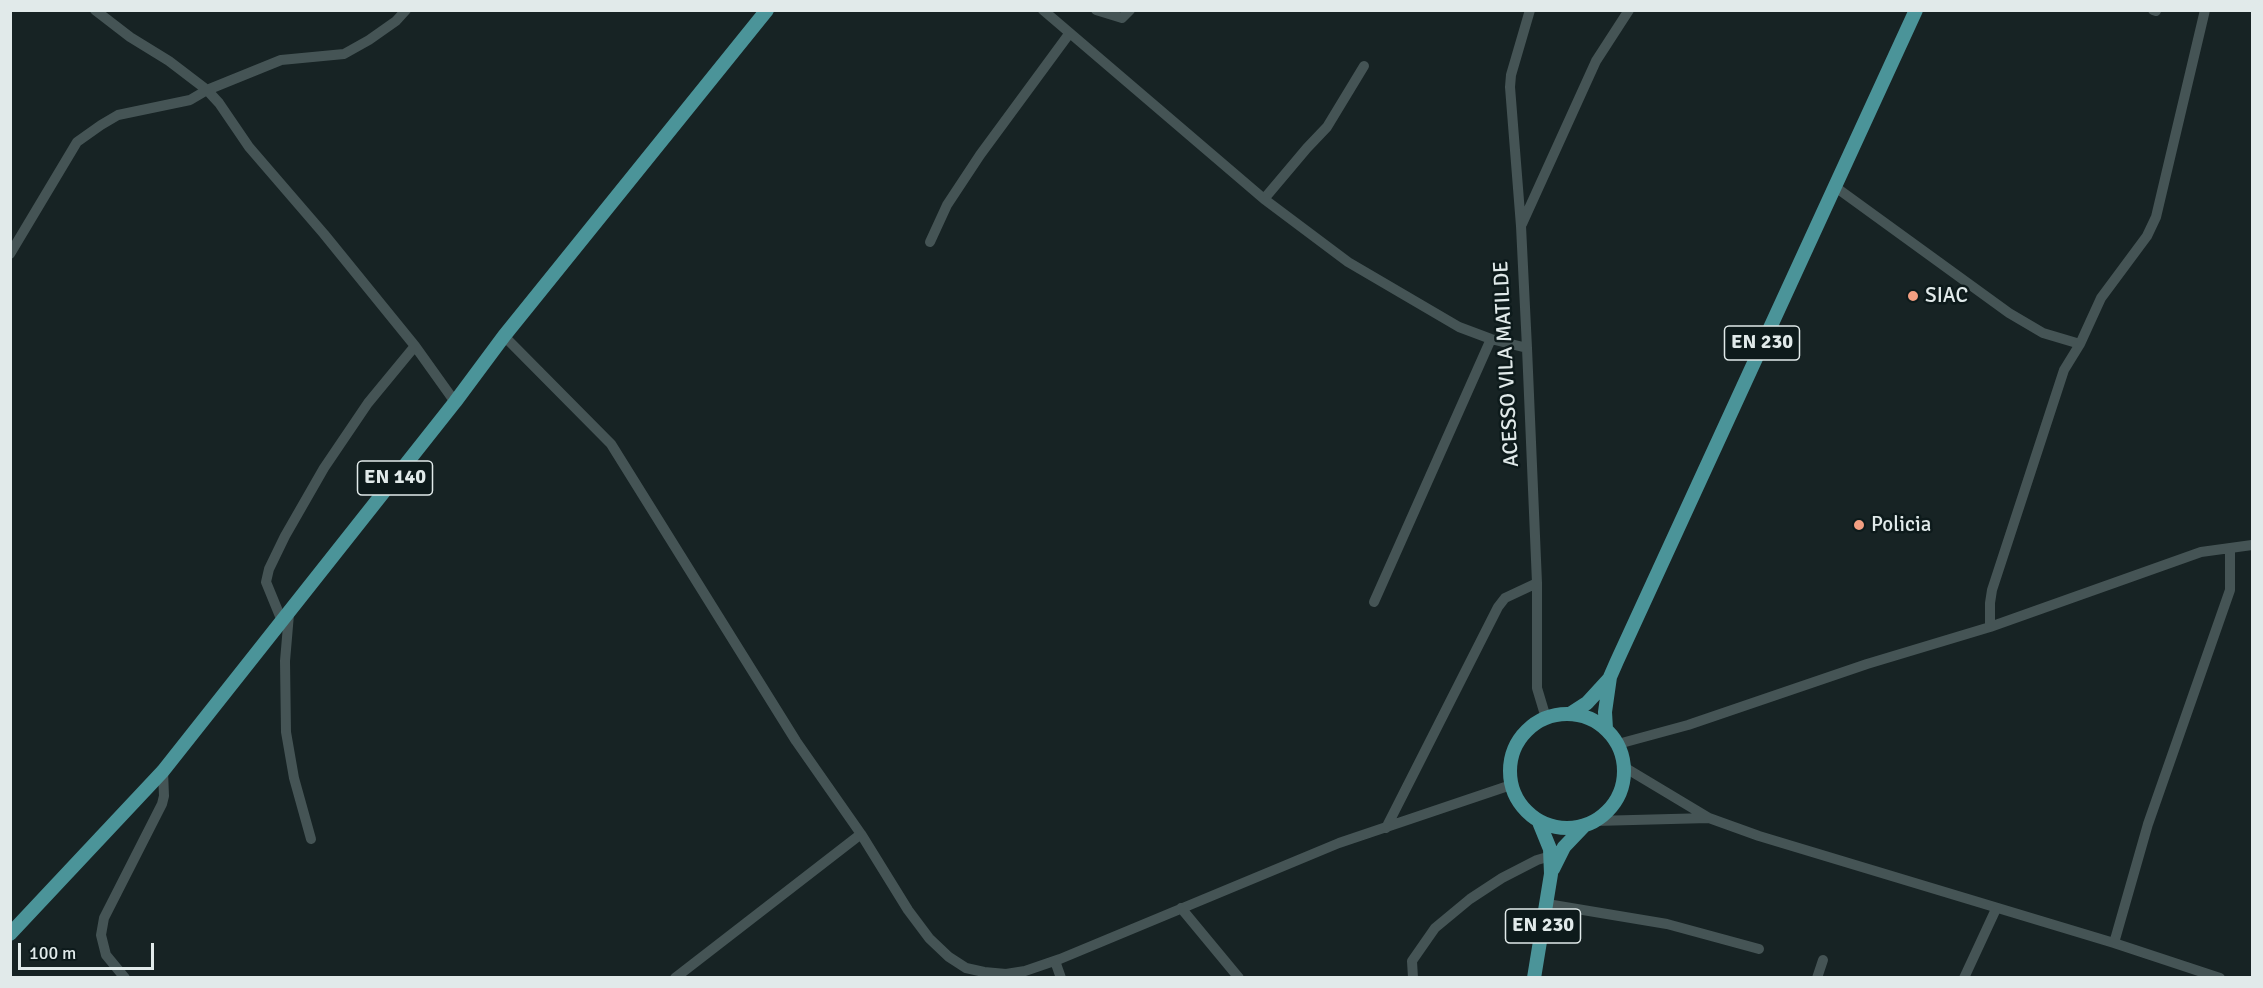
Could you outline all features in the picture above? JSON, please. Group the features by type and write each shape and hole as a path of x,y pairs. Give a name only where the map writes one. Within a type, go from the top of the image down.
{"main road":[{"name":"EN 140","path":"10,934 163,771 455,402 504,336 767,10"},
{"name":"EN 230","path":"1606,729 1605,712 1610,677 1916,10"},
{"name":"EN 230","path":"1570,714 1587,703 1610,677"},
{"path":"1570,714 1591,719 1606,729 1618,744 1624,767 1621,790 1611,808 1591,823 1575,828 1554,828 1539,822 1517,800 1511,785 1510,764 1517,744 1530,728 1546,718 1570,714"},
{"name":"EN 230","path":"1534,978 1551,874 1548,839 1539,822"},
{"name":"EN 230","path":"1551,874 1564,847 1591,823"}],"street":[{"path":"95,10 169,61 207,90 219,103 249,147 324,234 415,346 455,402"},
{"path":"10,254 78,142 101,124 118,116 190,100 207,90 281,60 344,54 396,21 406,10"},
{"path":"1043,10 1264,199 1348,262 1459,327 1491,339 1527,348"},
{"path":"1096,10 1122,18 1131,10"},
{"name":"ACESSO VILA MATILDE","path":"1530,10 1511,75 1510,87 1521,226 1527,348 1537,583 1536,688 1546,718"},
{"path":"1521,226 1596,61 1629,10"},
{"path":"1990,627 1992,590 2059,382 2080,344 2101,297 2147,236 2156,217 2205,10"},
{"path":"930,242 947,205 980,155 1070,34"},
{"path":"1264,199 1306,148 1327,127 1364,66"},
{"path":"1834,186 2009,313 2043,333 2080,344"},
{"path":"504,336 611,444 796,741 861,834 908,910 929,938 949,957 966,968 1006,974 1025,971 1055,961 1339,843 1511,785"},
{"path":"1374,602 1491,339"},
{"path":"312,839 294,778 286,732 286,617 266,582 273,561 324,468 368,403 415,346"},
{"path":"1618,744 1688,725 1867,664 1990,627 2200,552 2253,545"},
{"path":"2114,943 2148,824 2230,590 2230,549"},
{"path":"1386,828 1498,607 1505,598 1537,583"},
{"path":"1624,767 1709,818 1759,836 2114,943 2220,978"},
{"path":"125,978 106,955 101,935 104,918 162,804 163,771"},
{"path":"1591,823 1709,818"},
{"path":"675,978 861,834"},
{"path":"1413,978 1412,961 1435,928 1470,899 1502,878 1537,860 1551,856"},
{"path":"1547,904 1667,924 1759,949"},
{"path":"1181,908 1239,978"},
{"path":"1964,978 1996,909"},
{"path":"1817,978 1823,960"},
{"path":"1055,961 1061,978"}],"place":[{"name":"SIAC","path":"1913,296"},
{"name":"Policia","path":"1859,525"}]}
